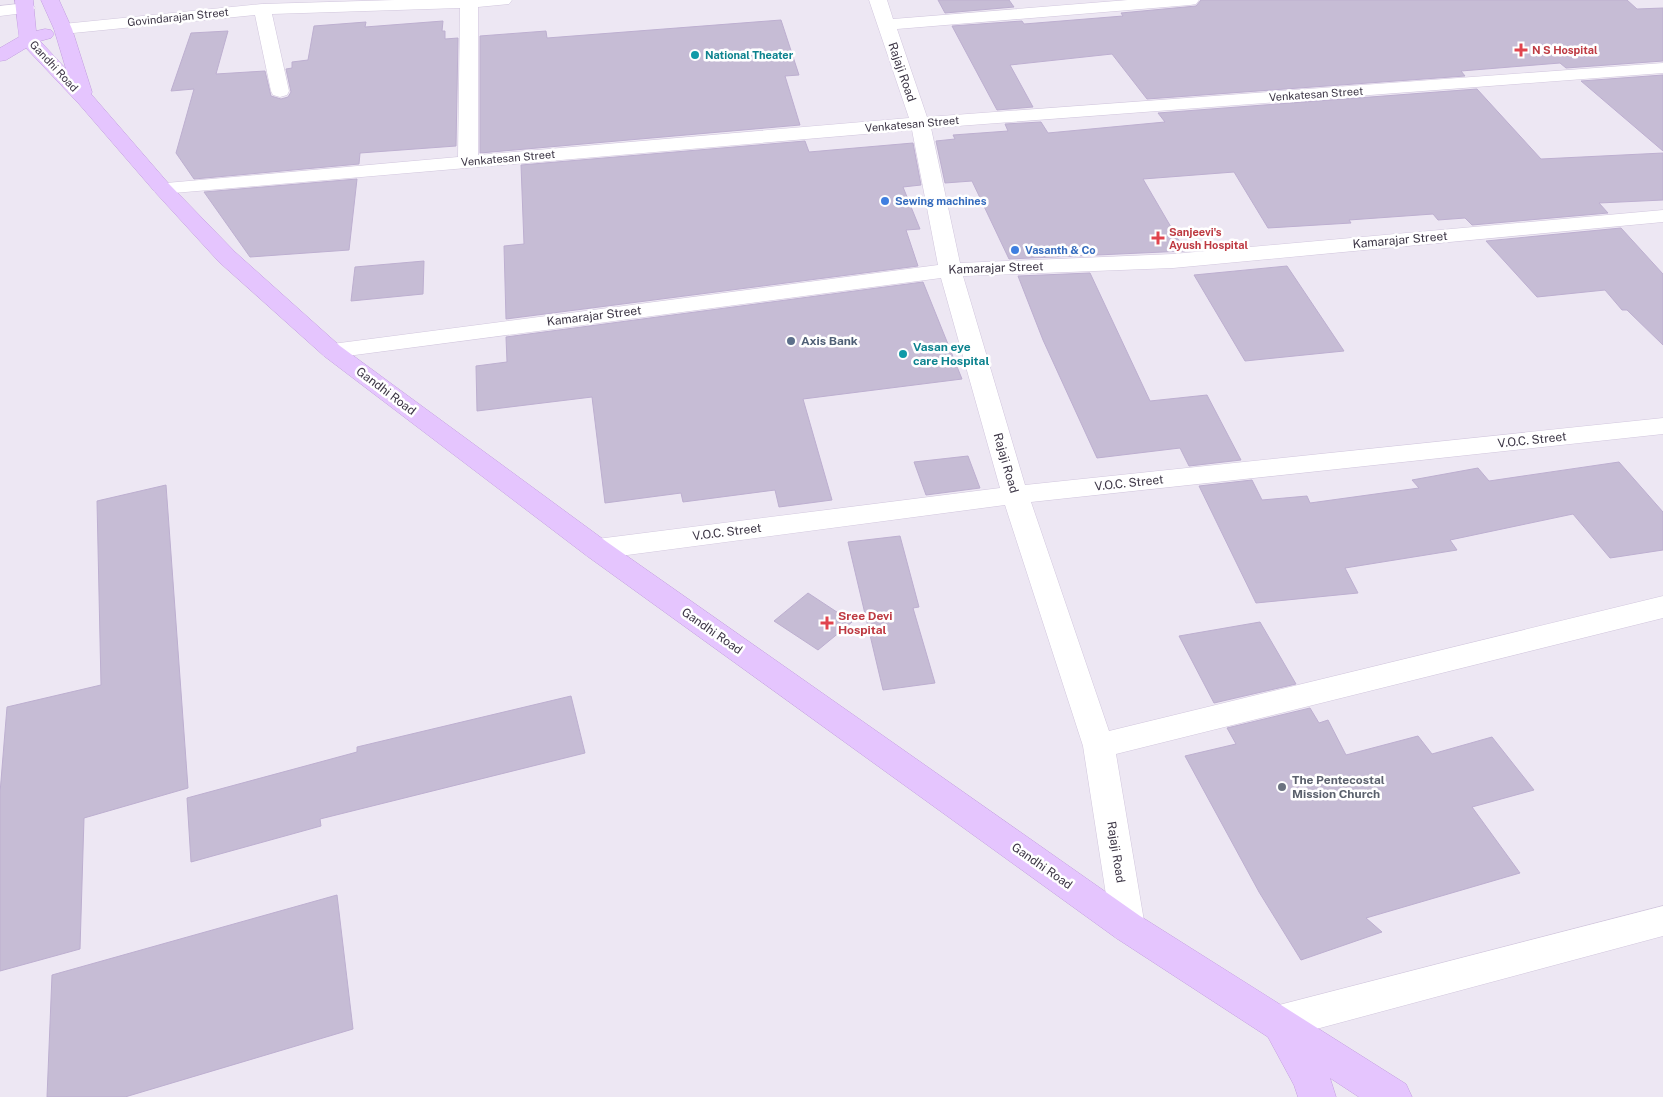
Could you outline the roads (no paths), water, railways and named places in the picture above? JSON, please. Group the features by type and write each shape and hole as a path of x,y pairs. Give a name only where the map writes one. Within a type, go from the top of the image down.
{"main road":[{"name":"Gandhi Road","path":"50,0 63,29 86,100"},
{"name":"Gandhi Road","path":"25,4 28,39 86,100 162,188 227,257 332,351 597,549 1128,927 1279,1022 1393,1097"},
{"path":"0,56 28,39 63,29"},
{"path":"1279,1022 1311,1078 1317,1097"}],"street":[{"name":"Govindarajan Street","path":"63,29 262,9 469,3 504,0"},
{"name":"Rajaji Road","path":"878,0 920,123 950,270 1015,495 1099,746 1128,927"},
{"path":"886,25 1190,0"},
{"path":"468,162 469,3"},
{"path":"0,11 25,4"},
{"path":"262,9 280,91"},
{"name":"Venkatesan Street","path":"162,188 920,123 1663,68"},
{"name":"Kamarajar Street","path":"332,351 950,270 1173,261 1663,216"},
{"name":"V.O.C. Street","path":"597,549 1015,495 1663,426"},
{"path":"1099,746 1663,606"},
{"path":"1279,1022 1663,921"}],"place":[{"name":"N S Hospital","path":"1521,50"},
{"name":"National Theater","path":"695,55"},
{"name":"Sewing machines","path":"885,201"},
{"name":"Sanjeevi's Ayush Hospital","path":"1158,238"},
{"name":"Vasanth & Co","path":"1015,250"},
{"name":"Axis Bank","path":"791,341"},
{"name":"Vasan eye care Hospital","path":"903,354"},
{"name":"Sree Devi Hospital","path":"827,623"},
{"name":"The Pentecostal Mission Church","path":"1282,787"}]}
